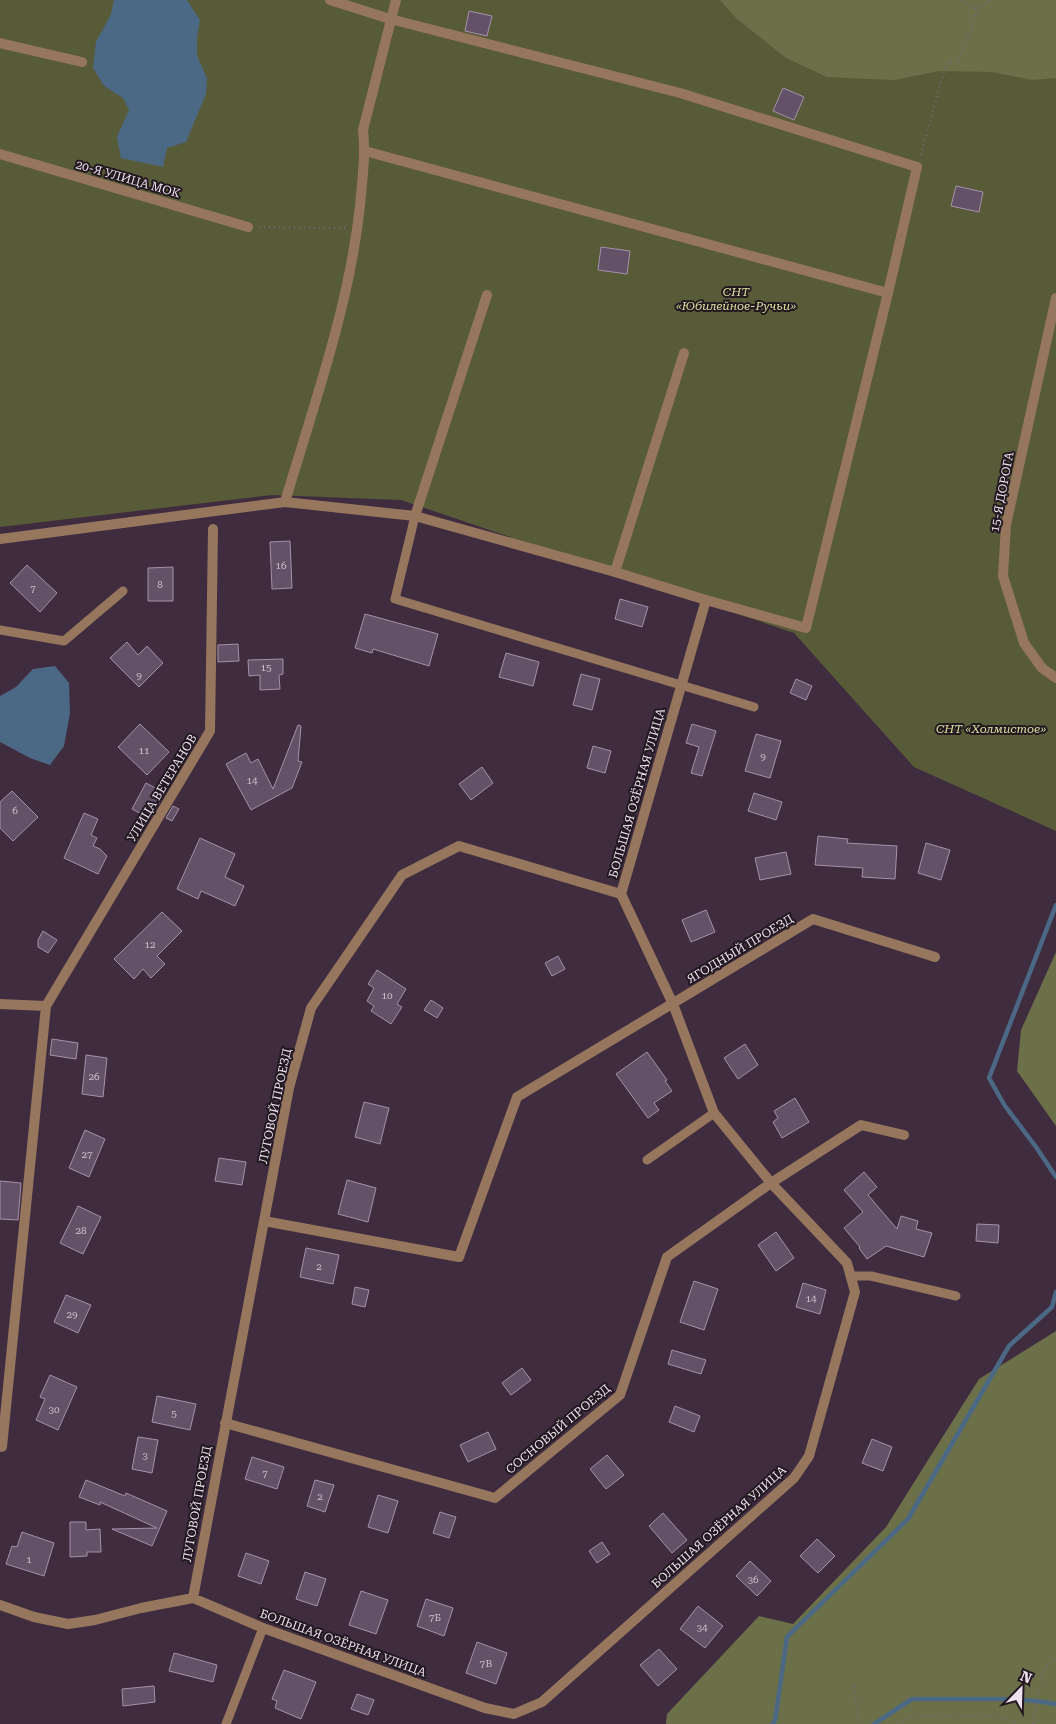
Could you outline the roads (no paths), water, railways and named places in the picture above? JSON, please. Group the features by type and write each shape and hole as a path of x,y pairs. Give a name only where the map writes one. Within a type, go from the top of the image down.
{"street":[{"path":"0,539 285,502 415,516 806,628 917,167 680,93 390,19 330,0"},
{"path":"285,502 345,298 357,229 366,151 362,130 396,0"},
{"path":"0,43 82,62"},
{"path":"366,151 888,293"},
{"name":"20-Я УЛИЦА МОК","path":"0,154 248,227"},
{"path":"415,516 487,295"},
{"name":"15-Я ДОРОГА","path":"1056,298 1006,525 1003,576 1024,643 1042,668 1056,678"},
{"path":"615,572 684,354"},
{"name":"УЛИЦА ВЕТЕРАНОВ","path":"2,1447 46,1006 210,731 213,529"},
{"name":"БОЛЬШАЯ ОЗЁРНАЯ УЛИЦА","path":"193,1598 263,1628 485,1708 514,1714 542,1702 794,1478 809,1456 855,1292 847,1263 771,1183 714,1113 673,1004 621,894 706,600"},
{"name":"ЛУГОВОЙ ПРОЕЗД","path":"193,1598 289,1088 311,1008 402,875 459,846 621,894"},
{"name":"ЯГОДНЫЙ ПРОЕЗД","path":"264,1221 459,1256 517,1097 813,919 935,957"},
{"path":"0,1004 46,1006"},
{"name":"СОСНОВЫЙ ПРОЕЗД","path":"225,1423 495,1498 620,1396 667,1257 771,1183 861,1125 904,1135"},
{"path":"0,1605 34,1617 68,1624 193,1598"}],"lane":[{"path":"415,516 395,599 754,707"},
{"path":"0,630 64,640 123,591"},
{"path":"647,1160 714,1113"},
{"path":"851,1276 871,1276 956,1296"},
{"path":"226,1724 263,1628"}],"water":[{"path":"114,0 187,0 200,20 197,56 207,78 206,94 186,142 167,148 163,167 121,158 117,137 129,110 123,98 104,86 93,68 96,42 111,14"},
{"path":"55,666 69,683 70,713 64,746 50,765 30,758 0,742 0,696 16,687 33,669"}],"waterway":[{"path":"1056,905 989,1078 1005,1106 1056,1177"},
{"path":"772,1724 775,1721 787,1637 908,1519 1009,1346 1052,1307 1056,1292"},
{"path":"874,1724 912,1699 1000,1699 1056,1704"}],"park label":[{"name":"СНТ «Юбилейное-Ручьи»","path":"736,299"},
{"name":"СНТ «Холмистое»","path":"991,729"}]}
